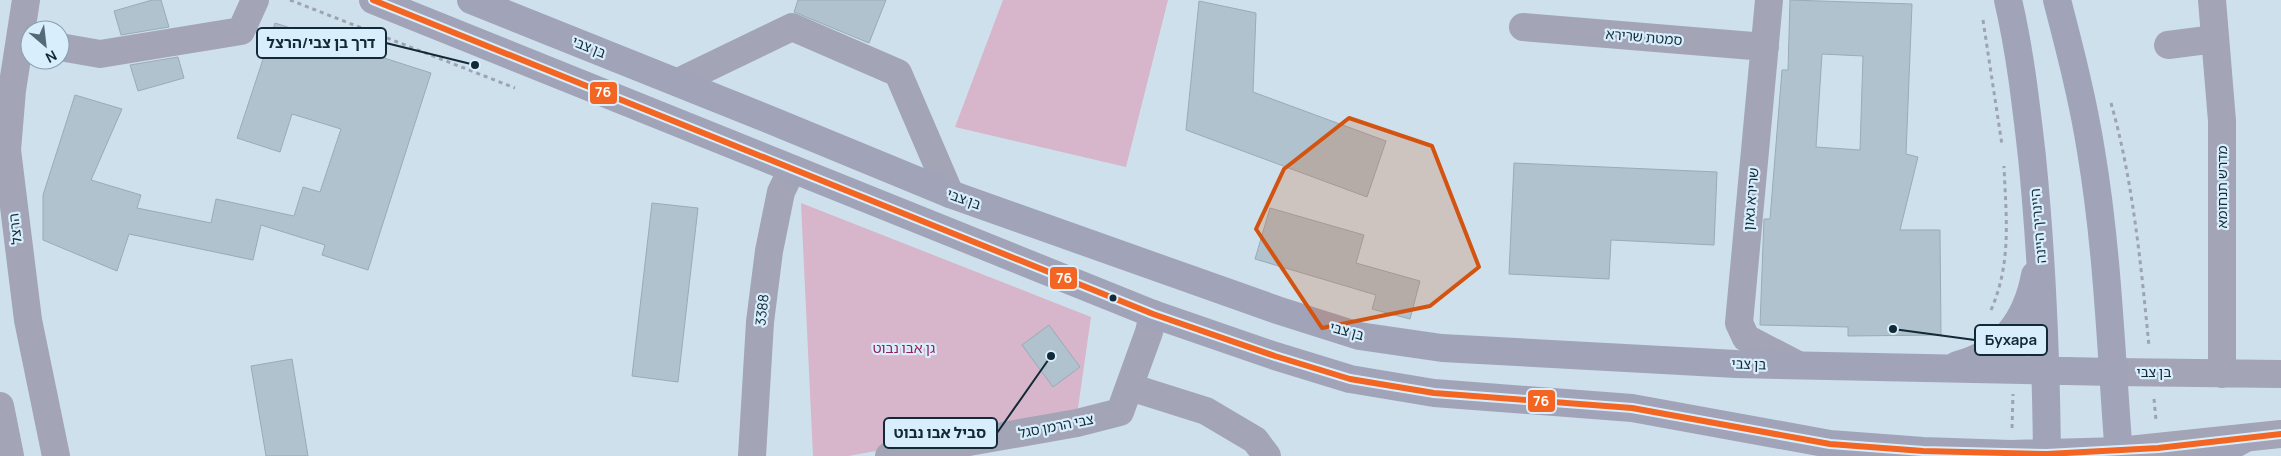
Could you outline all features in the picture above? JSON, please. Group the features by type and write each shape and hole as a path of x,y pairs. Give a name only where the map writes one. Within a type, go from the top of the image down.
{"main road":[{"path":"373,0 1153,314 1275,356 1350,379 1434,393 1632,408 1830,444 1927,454 2047,455 2119,453 2106,266 2092,152 2076,71 2057,0"},
{"name":"בן צבי","path":"471,0 678,82 950,194 1277,310 1360,336 1442,348 1798,366 2113,372"},
{"name":"היינריך היינה","path":"2008,0 2026,105 2041,249 2047,371 2047,455"},
{"path":"1947,368 1970,362 1986,354 2016,326 2026,310 2041,249"},
{"path":"2213,456 2246,438"}],"street":[{"name":"הרצל","path":"26,0 26,20"},
{"path":"70,49 100,54 241,32 254,0"},
{"name":"שרירא גאון","path":"1769,0 1739,323 1746,338 1798,366"},
{"name":"מדרש תנחומא","path":"2212,0 2222,120 2222,374"},
{"path":"678,82 792,27 898,73 950,194"},
{"name":"סמטת שרירא","path":"1523,27 1765,47"},
{"path":"2168,44 2215,40"},
{"name":"הרצל","path":"20,59 12,90 6,150 28,320 56,456"},
{"name":"3388","path":"752,456 760,322 769,251 781,192 792,169"},
{"name":"צבי הרמן סגל","path":"889,456 1077,423 1120,412 1153,314"},
{"name":"בן צבי","path":"2113,372 2170,371 2222,374 2281,374"},
{"path":"1130,387 1206,411 1255,440 1267,456"},
{"path":"0,406 10,456"},
{"path":"2119,453 2281,434"}],"path":[{"path":"1982,15 2003,151"},
{"path":"2004,160 2007,238 2001,287 1985,321 2004,339"},
{"path":"2011,454 2014,370"}],"highlighted area":[{"path":"1349,118 1432,146 1479,267 1430,306 1322,328 1256,229 1284,169"}],"green space":[{"path":"1003,0 1168,0 1126,167 955,127"},
{"name":"גן אבו נבוט","path":"801,203 1091,317 1077,415 848,456 813,456"}],"building":[{"path":"152,0 161,0 169,27 121,35 114,11"},
{"path":"798,0 886,0 869,43 794,12"},
{"path":"1790,0 1912,4 1906,154 1918,157 1900,230 1940,230 1941,335 1848,336 1848,327 1760,325 1764,219 1770,219 1782,70 1788,70","holes":["1822,54 1863,56 1860,150 1816,147"]},
{"path":"1199,1 1256,13 1253,92 1386,141 1367,197 1186,130"},
{"path":"275,23 431,73 368,270 322,255 325,245 261,225 253,260 129,234 117,271 43,240 43,195 75,95 122,109 91,180 141,195 137,208 211,223 216,199 294,216 303,187 320,192 341,129 292,114 280,152 237,138"},
{"path":"178,57 184,78 138,91 130,65"},
{"path":"1514,163 1717,172 1714,245 1611,240 1609,279 1509,274"},
{"path":"652,203 698,208 678,382 632,376"},
{"path":"1270,208 1364,235 1356,263 1420,281 1410,319 1372,309 1376,295 1255,259"},
{"path":"1049,325 1080,367 1053,387 1022,345"},
{"path":"292,359 308,456 266,456 251,366"}],"transit line":[{"name":"76","path":"373,0 1153,314 1275,356 1350,379 1434,393 1632,408 1830,444 1923,451 2047,454 2158,448 2281,434"}],"place":[{"name":"דרך בן צבי/הרצל","path":"475,65"},
{"name":"Бухара","path":"1893,329"},
{"name":"סביל אבו נבוט","path":"1051,356"}]}
